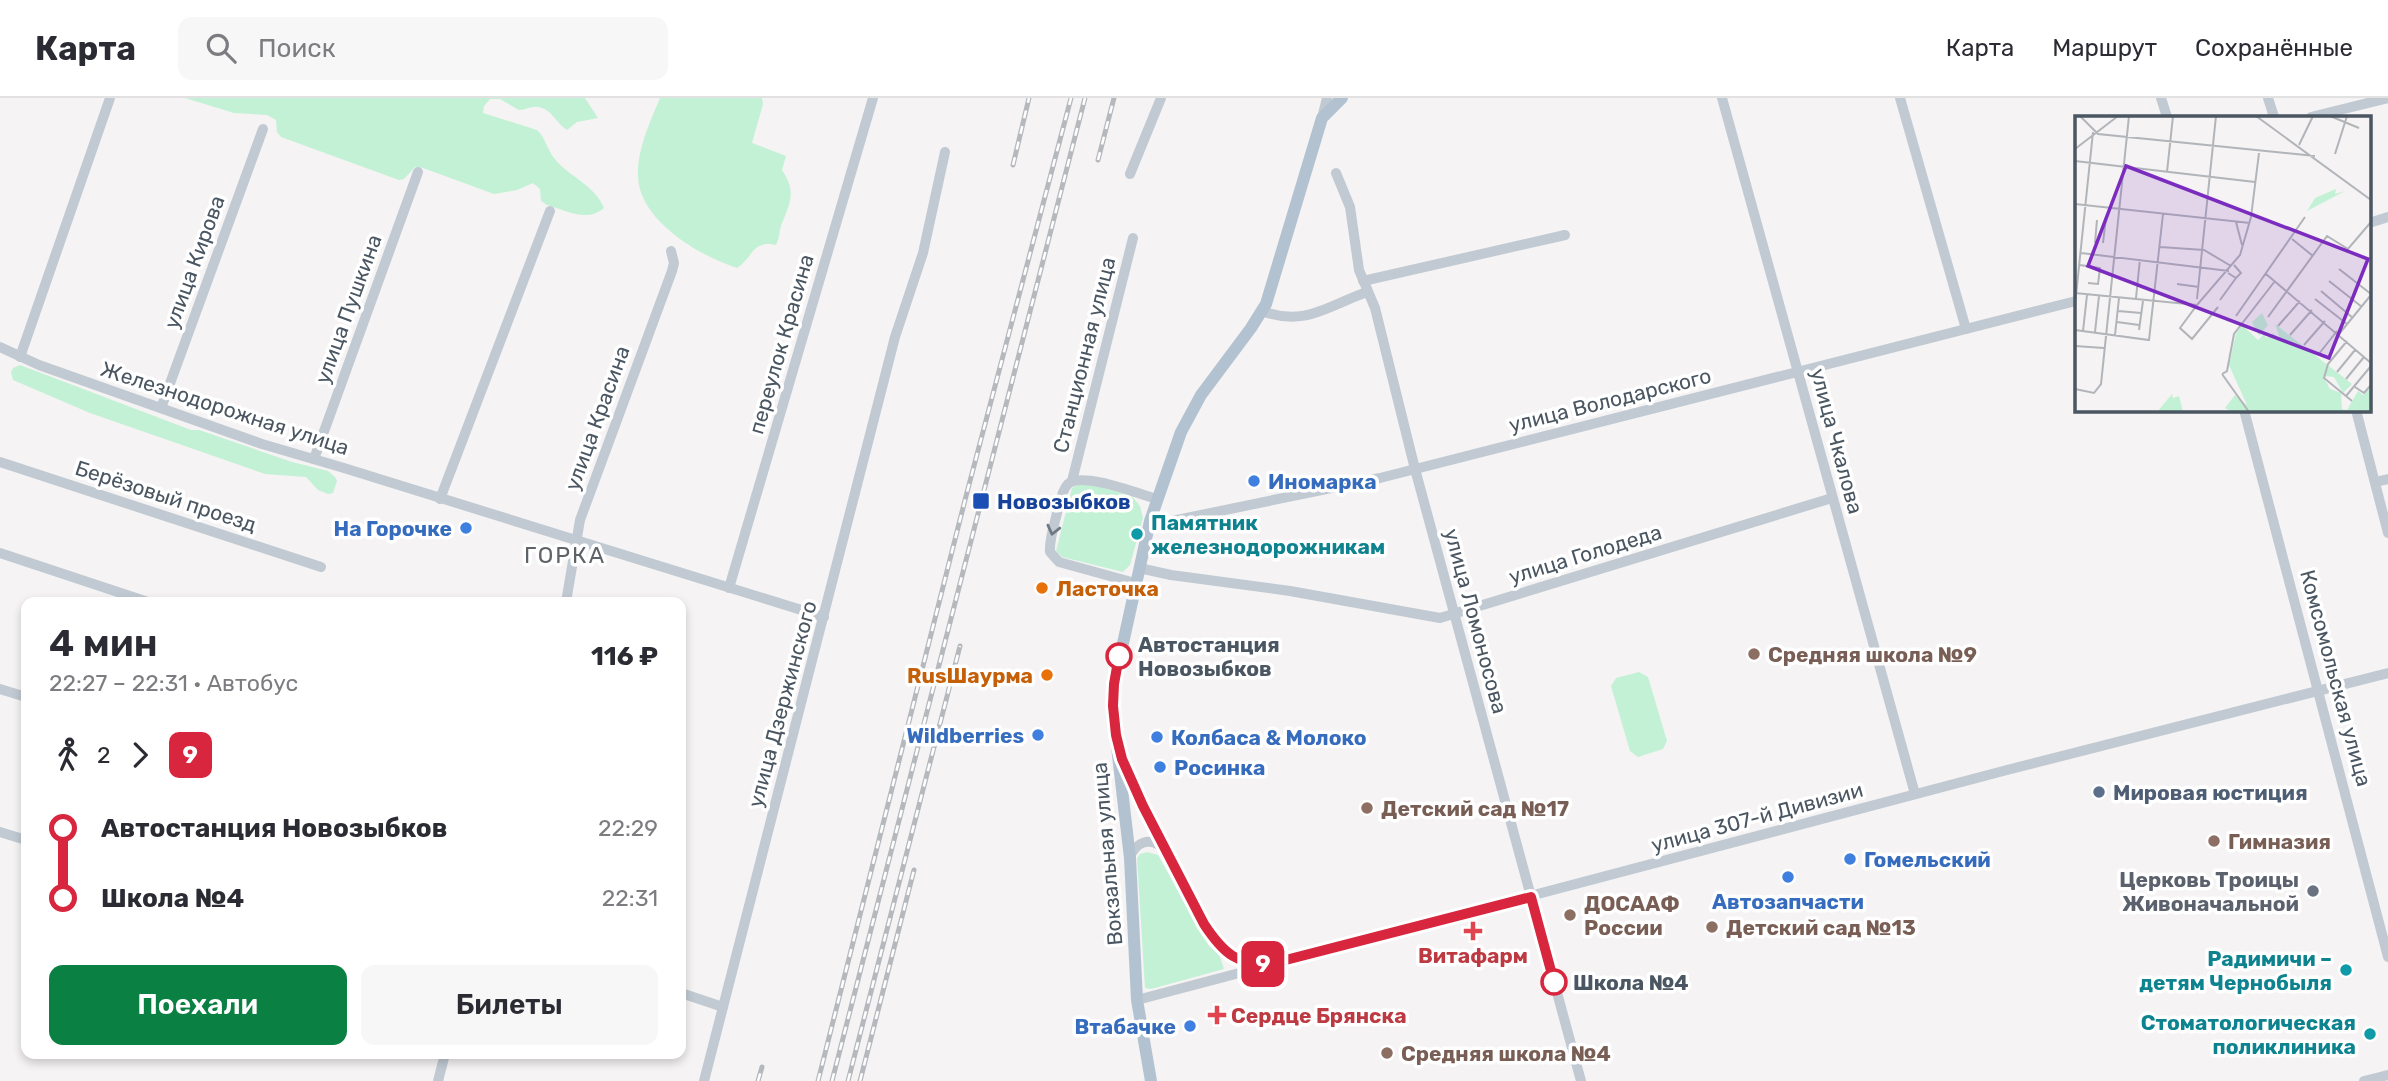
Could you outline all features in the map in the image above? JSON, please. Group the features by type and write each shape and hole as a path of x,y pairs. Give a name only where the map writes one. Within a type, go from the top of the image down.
{"main road":[{"path":"1322,118 1342,98"},
{"name":"Вокзальная улица","path":"1151,1081 1137,1000 1129,858 1116,735 1114,684 1150,521 1176,443 1191,411 1262,311 1273,287 1322,118"}],"street":[{"path":"20,357 110,98"},
{"name":"переулок Красина","path":"729,588 873,98"},
{"path":"1130,174 1161,98"},
{"name":"Вокзальная улица","path":"1322,118 1327,98"},
{"name":"улица Чкалова","path":"1722,98 1916,794"},
{"path":"1900,98 1966,329"},
{"path":"2161,98 2167,116"},
{"path":"2268,98 2274,116"},
{"path":"2314,116 2356,102 2388,98"},
{"name":"улица Кирова","path":"161,408 263,129"},
{"name":"улица Дзержинского","path":"704,1081 895,337 923,253 945,152"},
{"name":"улица Пушкина","path":"314,459 418,172"},
{"name":"улица Ломоносова","path":"1336,173 1350,207 1363,281 1375,308 1415,469 1581,1081"},
{"path":"440,499 550,211"},
{"path":"2370,223 2388,217"},
{"path":"1363,281 1564,235"},
{"name":"Станционная улица","path":"1072,481 1133,238"},
{"name":"улица Красина","path":"567,597 580,520 673,271 671,251"},
{"path":"1262,311 1296,318 1367,292"},
{"name":"улица Володарского","path":"1150,521 1175,521 1415,469 2075,302"},
{"name":"Железнодорожная улица","path":"0,346 20,357 262,444 824,617"},
{"name":"Комсомольская улица","path":"2244,411 2388,957"},
{"path":"2356,411 2388,533"},
{"name":"Берёзовый проезд","path":"0,462 321,566"},
{"path":"1135,583 1059,562 1050,552 1050,541 1062,496 1072,481 1084,478 1157,499"},
{"path":"2375,482 2388,478"},
{"name":"улица Голодеда","path":"1139,568 1302,593 1433,618 1454,615 1832,498"},
{"path":"0,553 133,597"},
{"name":"улица 307-й Дивизии","path":"1137,1000 1916,794 2388,673"},
{"path":"0,689 21,696"},
{"path":"1116,735 1129,776 1204,924 1220,945 1242,961 1274,963"},
{"path":"0,832 21,838"},
{"path":"1129,858 1134,849 1143,842 1155,842 1165,850"},
{"path":"686,995 723,1007"},
{"path":"438,1081 444,1059"},
{"path":"2364,1081 2388,1075"}],"green space":[{"path":"185,98 585,98 598,118 577,122 567,130 543,108 519,110 500,99 490,99 484,106 483,113 537,130 554,158 594,193 604,208 590,215 583,215 547,205 541,201 540,189 533,183 517,190 494,194 415,167 404,179 399,180 281,137 277,132 276,120 267,115 234,113"},
{"path":"660,98 762,98 763,104 752,143 786,156 782,170 791,190 790,202 776,245 757,247 737,268 706,255 660,222 641,192 638,166 645,136"},
{"path":"20,365 191,430 199,430 292,462 328,471 337,481 333,493 318,490 306,477 265,474 90,413 13,380 11,372"},
{"path":"1083,482 1132,496 1140,506 1143,518 1130,565 1123,572 1062,557 1056,551 1072,488"},
{"path":"1639,672 1648,677 1667,741 1663,749 1638,757 1630,751 1611,686 1616,678"},
{"path":"1147,852 1158,855 1209,946 1219,954 1224,969 1151,989 1145,988 1137,858"}],"railway":[{"path":"1013,165 1029,98"},
{"path":"818,1081 965,500 1071,98"},
{"path":"832,1081 1085,98"},
{"path":"1098,160 1114,98"},
{"path":"848,1081 960,646"},
{"path":"860,1081 914,870"},
{"path":"758,1081 762,1067"}],"bus line":[{"name":"9","path":"1119,656 1113,710 1122,759 1143,806 1204,924 1212,937 1228,953 1251,964 1274,963 1531,897 1554,982"}],"place":[{"name":"Иномарка","path":"1254,481"},
{"name":"Новозыбков","path":"981,501"},
{"name":"На Горочке","path":"466,528"},
{"name":"Памятник железнодорожникам","path":"1137,534"},
{"name":"Ласточка","path":"1042,588"},
{"name":"Средняя школа №9","path":"1754,654"},
{"name":"Автостанция Новозыбков","path":"1119,656"},
{"name":"RusШаурма","path":"1047,675"},
{"name":"Wildberries","path":"1038,735"},
{"name":"Колбаса & Молоко","path":"1157,737"},
{"name":"Росинка","path":"1160,767"},
{"name":"Мировая юстиция","path":"2099,792"},
{"name":"Детский сад №17","path":"1367,808"},
{"name":"Гимназия","path":"2214,841"},
{"name":"Гомельский","path":"1850,859"},
{"name":"Автозапчасти","path":"1788,877"},
{"name":"Церковь Троицы Живоначальной","path":"2313,891"},
{"name":"ДОСААФ России","path":"1570,915"},
{"name":"Детский сад №13","path":"1712,927"},
{"name":"Витафарм","path":"1473,931"},
{"name":"Радимичи – детям Чернобыля","path":"2346,970"},
{"name":"Школа №4","path":"1554,982"},
{"name":"Сердце Брянска","path":"1217,1015"},
{"name":"Втабачке","path":"1190,1026"},
{"name":"Стоматологическая поликлиника","path":"2370,1034"},
{"name":"Средняя школа №4","path":"1387,1053"}],"district":[{"name":"ГОРКА","path":"565,555"}]}
